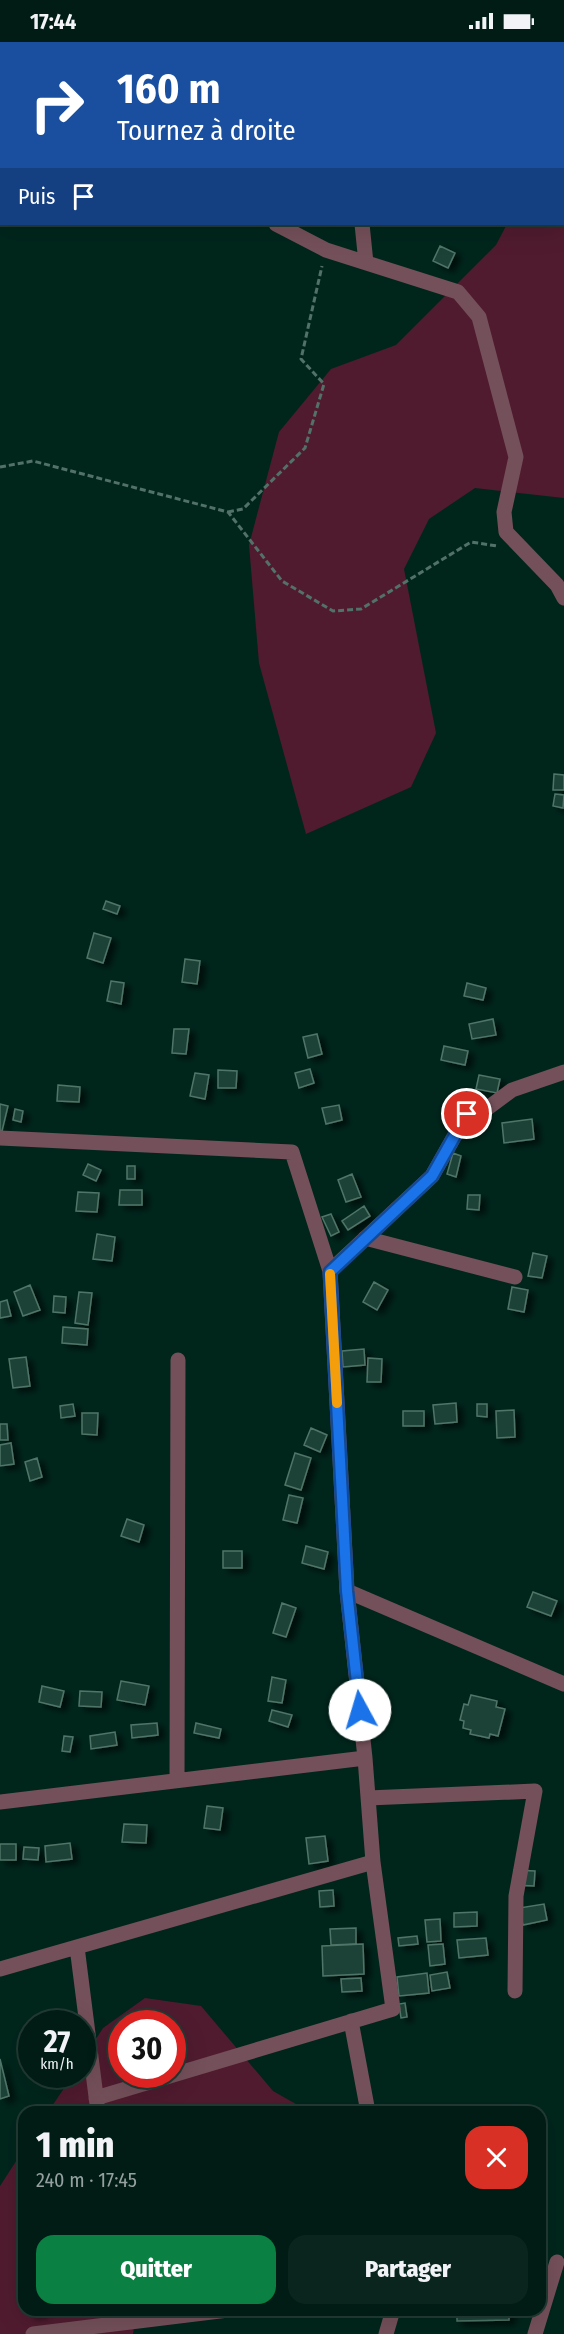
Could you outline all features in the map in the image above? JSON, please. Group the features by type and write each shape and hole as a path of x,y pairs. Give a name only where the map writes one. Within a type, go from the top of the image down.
{"street":[{"path":"278,225 326,250 458,292 479,317 516,457 504,512 506,532 558,585 564,598"},
{"path":"362,225 366,262"},
{"path":"330,1272 432,1176 467,1114 484,1110 512,1090 564,1072"},
{"path":"0,1138 292,1152 330,1272 347,1591 374,1862 393,2009 97,2105 77,1947"},
{"path":"365,1238 515,1277"},
{"path":"177,1780 178,1360"},
{"path":"347,1591 564,1684"},
{"path":"0,1802 365,1758"},
{"path":"368,1798 535,1791 516,1896 515,1991"},
{"path":"0,1969 374,1862"},
{"path":"351,2021 367,2106"},
{"path":"546,2302 560,2261"},
{"path":"33,2334 132,2316"},
{"path":"386,2334 391,2316"},
{"path":"535,2334 541,2316"}],"path":[{"path":"0,467 33,461 228,512 243,509 305,448 324,384 301,359 326,250"},
{"path":"228,512 282,582 333,611 361,609 471,542 524,551"}],"shaded area":[{"path":"506,225 564,225 564,498 475,488 429,519 404,569 436,733 411,787 306,834 259,663 249,545 279,432 331,369 396,345 496,245"},
{"path":"145,1998 201,2006 273,2091 299,2106 52,2106 64,2088 96,2088 96,2039 108,2024 108,2088 186,2088 186,2010 128,2010"},
{"path":"18,2158 18,2316 135,2316 133,2334 0,2334 0,2186"}],"building":[{"path":"440,246 455,253 448,268 433,261"},
{"path":"554,774 564,775 564,790 553,790"},
{"path":"555,794 564,795 563,808 553,806"},
{"path":"106,901 120,906 117,914 103,909"},
{"path":"94,933 111,938 103,963 87,958"},
{"path":"185,959 200,961 197,984 182,982"},
{"path":"111,981 124,983 121,1004 107,1001"},
{"path":"467,983 486,988 483,1000 464,996"},
{"path":"493,1019 496,1035 472,1039 469,1024"},
{"path":"174,1029 189,1029 186,1054 172,1053"},
{"path":"317,1034 322,1054 308,1058 303,1037"},
{"path":"444,1046 468,1051 465,1065 441,1060"},
{"path":"310,1069 314,1083 299,1088 295,1073"},
{"path":"218,1070 237,1071 236,1088 218,1088"},
{"path":"195,1073 209,1075 205,1099 190,1096"},
{"path":"479,1075 500,1079 497,1093 476,1089"},
{"path":"58,1085 80,1087 79,1102 57,1101"},
{"path":"0,1104 8,1106 2,1131 0,1131"},
{"path":"339,1105 342,1120 326,1124 322,1108"},
{"path":"15,1109 23,1111 21,1122 13,1120"},
{"path":"532,1119 534,1139 504,1143 502,1123"},
{"path":"453,1153 461,1156 456,1177 447,1174"},
{"path":"88,1164 101,1170 96,1181 83,1175"},
{"path":"127,1166 135,1166 135,1179 127,1179"},
{"path":"352,1174 361,1197 346,1202 338,1180"},
{"path":"120,1190 142,1190 142,1205 119,1205"},
{"path":"78,1192 99,1193 97,1212 76,1211"},
{"path":"468,1195 480,1195 479,1210 467,1209"},
{"path":"364,1206 370,1216 348,1230 342,1221"},
{"path":"331,1214 339,1232 331,1236 322,1217"},
{"path":"97,1234 115,1237 112,1261 93,1259"},
{"path":"533,1253 547,1256 542,1278 528,1276"},
{"path":"374,1282 388,1290 377,1310 363,1302"},
{"path":"30,1285 40,1310 23,1316 14,1292"},
{"path":"512,1287 528,1290 524,1312 508,1309"},
{"path":"79,1292 92,1293 88,1325 75,1323"},
{"path":"54,1296 66,1297 65,1313 53,1312"},
{"path":"7,1300 11,1316 0,1318 0,1302"},
{"path":"63,1327 88,1329 87,1345 62,1343"},
{"path":"364,1349 365,1365 343,1367 342,1351"},
{"path":"26,1357 30,1386 13,1388 9,1359"},
{"path":"368,1358 382,1359 381,1382 367,1382"},
{"path":"456,1403 457,1422 435,1424 433,1405"},
{"path":"73,1404 75,1416 61,1418 60,1406"},
{"path":"477,1404 487,1404 487,1417 477,1416"},
{"path":"514,1410 515,1437 497,1438 496,1411"},
{"path":"403,1411 424,1411 424,1426 403,1426"},
{"path":"82,1413 98,1413 97,1435 82,1434"},
{"path":"0,1424 7,1424 8,1440 0,1440"},
{"path":"311,1428 327,1435 320,1452 304,1445"},
{"path":"11,1443 14,1464 0,1466 0,1445"},
{"path":"295,1453 311,1458 301,1490 285,1485"},
{"path":"37,1458 42,1477 30,1481 25,1462"},
{"path":"289,1495 303,1498 297,1523 283,1520"},
{"path":"127,1519 144,1525 139,1542 121,1536"},
{"path":"306,1546 328,1552 324,1569 302,1563"},
{"path":"223,1551 242,1551 242,1568 223,1568"},
{"path":"533,1592 557,1601 551,1616 527,1607"},
{"path":"282,1603 296,1608 286,1637 273,1633"},
{"path":"272,1677 286,1680 282,1703 268,1701"},
{"path":"121,1681 149,1686 145,1705 117,1700"},
{"path":"42,1686 64,1691 60,1707 39,1702"},
{"path":"80,1691 102,1692 101,1707 79,1706"},
{"path":"471,1695 497,1701 496,1707 505,1709 498,1736 490,1734 489,1738 470,1734 471,1730 463,1728 464,1721 460,1720 464,1704 468,1705"},
{"path":"272,1710 292,1715 288,1727 269,1721"},
{"path":"157,1723 158,1735 132,1738 131,1725"},
{"path":"196,1723 221,1729 219,1738 194,1733"},
{"path":"115,1732 117,1745 91,1749 90,1736"},
{"path":"64,1736 73,1737 70,1752 62,1751"},
{"path":"207,1806 223,1808 220,1830 204,1828"},
{"path":"124,1824 147,1825 146,1843 122,1842"},
{"path":"325,1836 328,1861 309,1864 306,1838"},
{"path":"70,1843 72,1859 46,1862 45,1846"},
{"path":"0,1844 16,1844 16,1860 0,1860"},
{"path":"24,1847 39,1848 38,1860 23,1859"},
{"path":"514,1870 535,1871 534,1886 513,1885"},
{"path":"333,1890 334,1906 320,1907 319,1891"},
{"path":"544,1904 547,1920 523,1925 519,1908"},
{"path":"477,1912 477,1926 454,1927 454,1913"},
{"path":"440,1919 441,1941 427,1942 425,1920"},
{"path":"356,1928 356,1944 331,1945 330,1929"},
{"path":"417,1936 418,1944 399,1946 398,1938"},
{"path":"486,1938 488,1955 459,1958 457,1940"},
{"path":"363,1944 364,1974 323,1976 322,1946"},
{"path":"443,1944 445,1964 430,1966 428,1945"},
{"path":"447,1972 450,1988 432,1991 430,1975"},
{"path":"427,1973 429,1993 399,1996 397,1977"},
{"path":"361,1978 362,1991 342,1992 341,1979"},
{"path":"405,2003 407,2017 401,2018 399,2004"},
{"path":"0,2059 9,2096 0,2099"},
{"path":"457,2316 509,2316 509,2320 457,2321"}],"slow traffic":[{"path":"330,1274 337,1403"}],"route":[{"path":"360,1710 347,1591 330,1272 432,1176 467,1114"}]}
